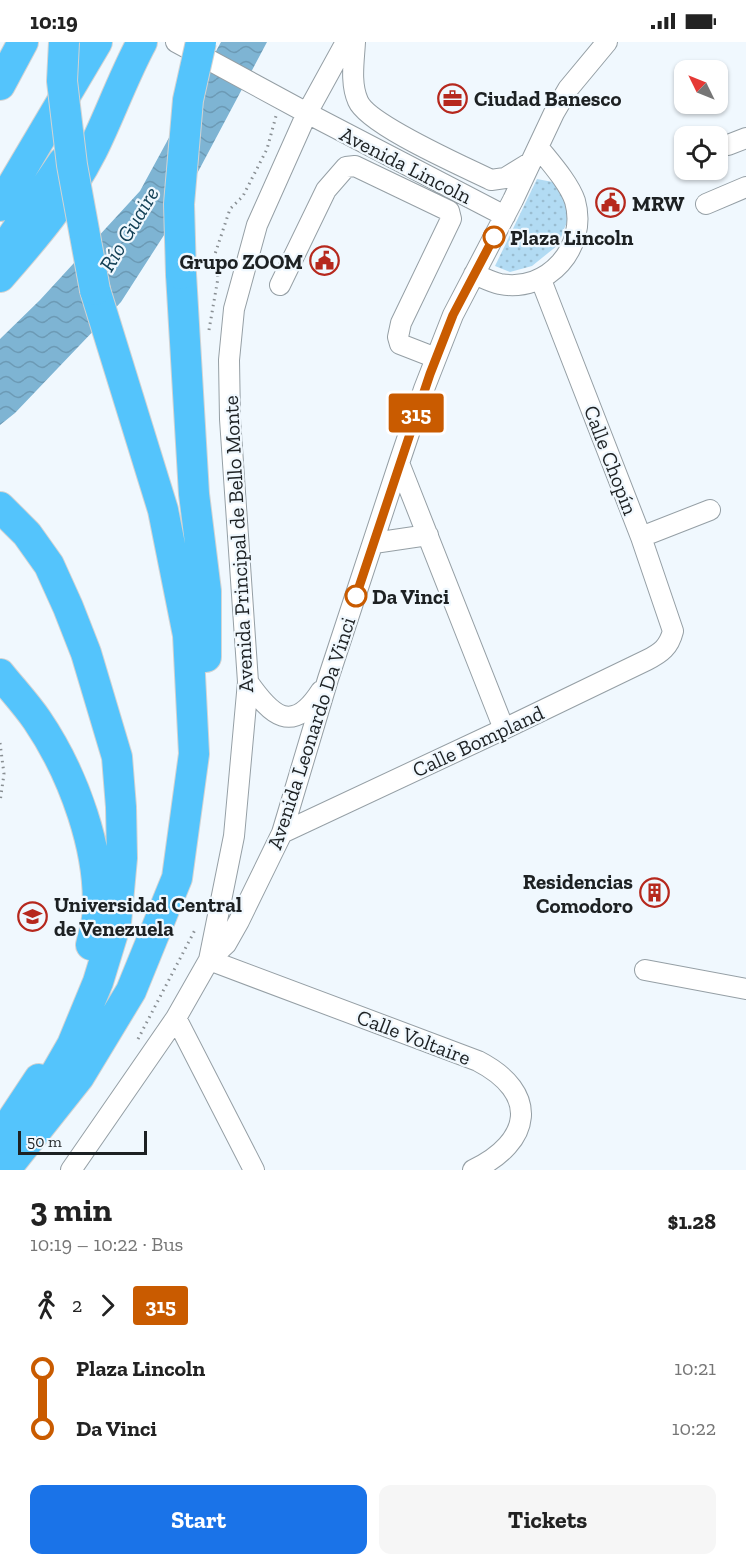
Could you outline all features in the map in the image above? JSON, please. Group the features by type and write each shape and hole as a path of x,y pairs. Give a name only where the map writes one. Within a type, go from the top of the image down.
{"highway":[{"path":"0,85 23,42"},
{"path":"5,1170 79,1077 131,990 177,878 194,754 188,635 163,510 95,290 72,165 62,81 64,42"},
{"path":"26,1170 101,1066 178,906 200,825 208,746 206,591 194,494 179,204 188,100 201,42"},
{"path":"0,206 118,48"},
{"path":"0,254 56,175 118,48"},
{"path":"0,277 50,220 97,141 118,48"},
{"path":"0,507 27,534 49,565 86,653 117,758 122,858 116,923 98,982 72,1045 0,1168"},
{"path":"0,674 37,720 64,767 82,815 92,858 97,918 79,992 46,1069 0,1138"}],"street":[{"name":"Avenida Lincoln","path":"176,42 505,216"},
{"name":"Avenida Principal de Bello Monte","path":"71,1170 176,1018 209,960 234,836 248,682 230,419 229,360 234,309 257,225 307,113 346,42"},
{"path":"355,42 353,77 358,103 383,125 491,180 505,178 535,155 569,188 574,199 577,230 570,250 562,262 541,279 512,285 498,284 474,274"},
{"name":"Avenida Leonardo Da Vinci","path":"209,960 226,944 282,833 328,679 399,463 453,315 568,89 607,42"},
{"path":"280,285 326,190 346,167 355,166 449,211 451,219 401,323 398,337 400,344 436,358"},
{"path":"706,204 746,187"},
{"name":"Calle Chopín","path":"541,279 641,537 673,631 670,642"},
{"path":"399,463 504,729"},
{"path":"641,537 710,510"},
{"path":"374,543 428,535"},
{"name":"Calle Bompland","path":"282,833 661,653 670,642"},
{"path":"248,682 267,707 282,717 290,717 311,705 328,679"},
{"name":"Calle Voltaire","path":"209,960 478,1061 507,1080 517,1094 521,1110 518,1130 505,1150 494,1159 473,1170"},
{"path":"645,970 746,989"},
{"path":"176,1018 254,1170"}],"path":[{"path":"0,743 4,774 0,802"}],"shaded area":[{"name":"Plaza Lincoln","path":"537,179 558,183 570,214 558,245 532,266 510,272 495,266"}],"water":[{"name":"Río Guaire","path":"221,42 267,42 166,232 121,302 15,413 0,425 0,339 40,300 140,191"}],"bus line":[{"name":"315","path":"356,596 424,389 453,315 494,237"}],"place":[{"name":"Ciudad Banesco","path":"453,98"},
{"name":"MRW","path":"611,203"},
{"name":"Plaza Lincoln","path":"494,237"},
{"name":"Grupo ZOOM","path":"324,261"},
{"name":"Da Vinci","path":"356,596"},
{"name":"Residencias Comodoro","path":"654,893"},
{"name":"Universidad Central de Venezuela","path":"33,916"}]}
